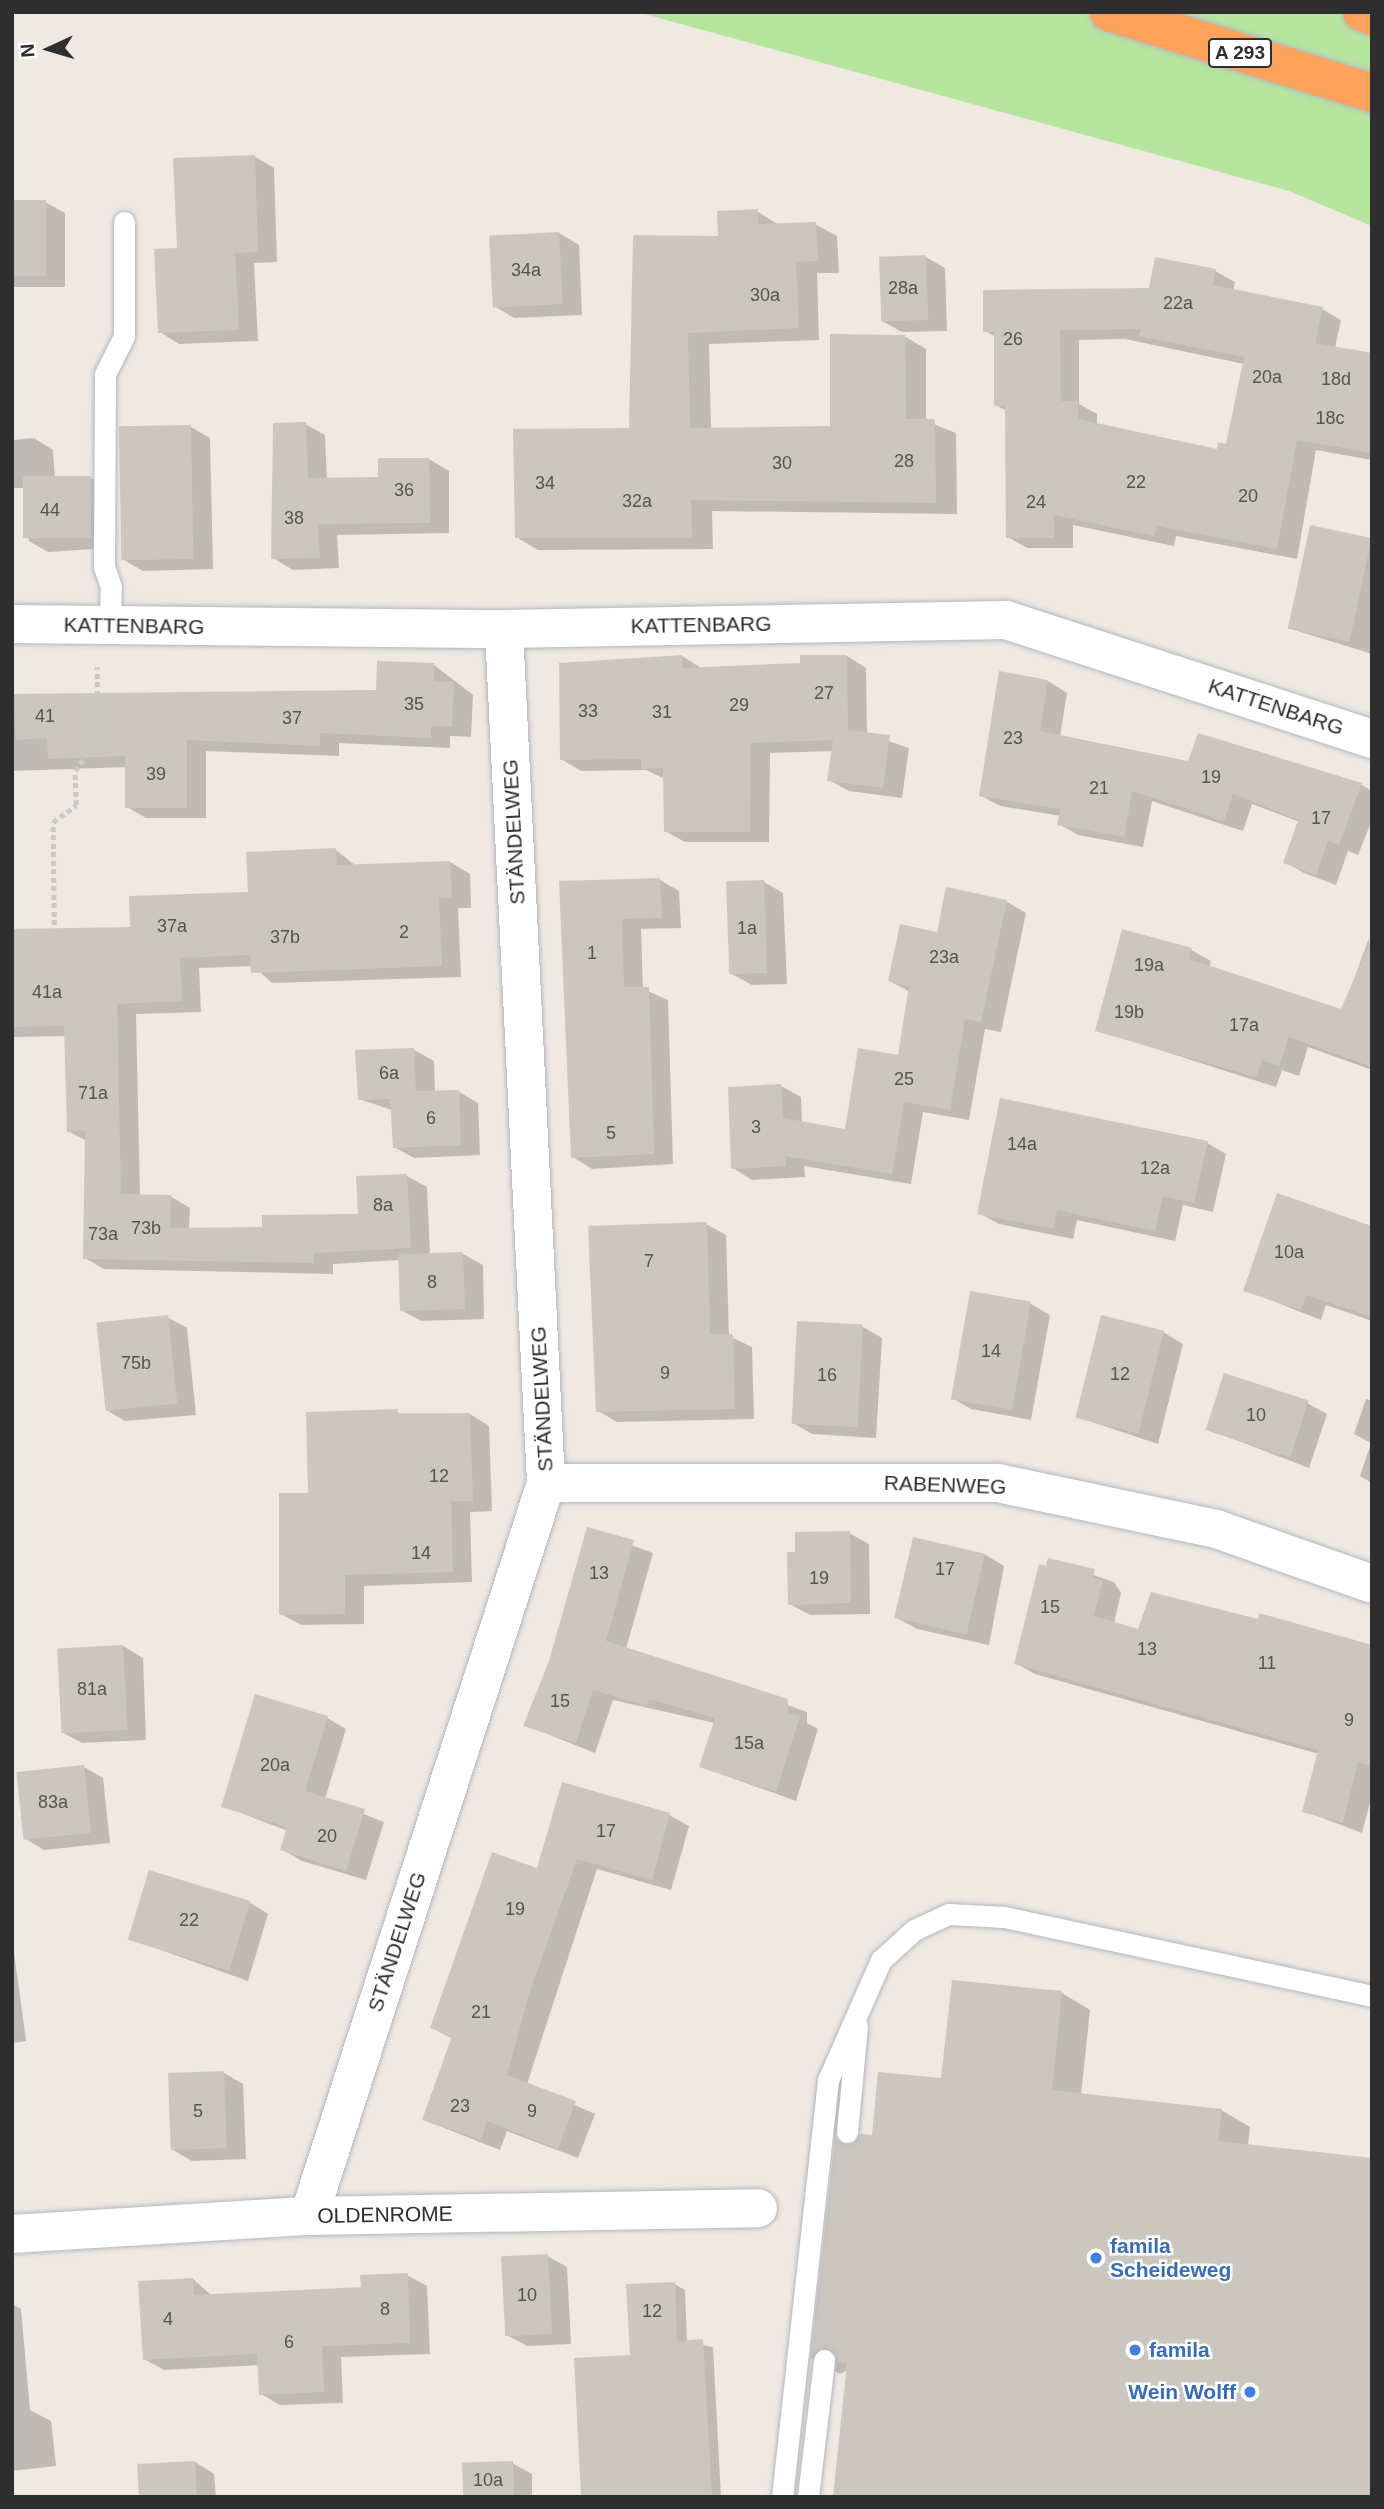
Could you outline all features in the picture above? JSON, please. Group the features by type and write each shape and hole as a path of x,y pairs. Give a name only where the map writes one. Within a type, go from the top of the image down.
{"highway":[{"name":"A 293","path":"1109,12 1372,93"},
{"path":"1362,12 1372,16"}],"street":[{"name":"KATTENBARG","path":"12,624 504,629 1006,620 1372,739"},
{"name":"STÄNDELWEG","path":"309,2216 546,1483 504,629"},
{"name":"RABENWEG","path":"546,1483 998,1483 1216,1529 1372,1584"},
{"name":"OLDENROME","path":"12,2234 309,2216 758,2208"}],"lane":[{"path":"104,626 111,587 104,567 105,374 124,336 124,222"},
{"path":"782,2497 828,2080 881,1960 914,1930 949,1914 1004,1917 1372,1996"},
{"path":"847,2132 860,2005"},
{"path":"808,2497 824,2360"}],"path":[{"path":"54,925 53,822 76,804 75,771 97,738 104,626"}],"green space":[{"path":"637,12 1372,12 1372,226 1289,191"}],"building":[{"path":"255,155 258,252 235,253 239,330 158,333 154,249 177,248 173,158"},
{"path":"12,200 46,200 46,276 12,276"},
{"path":"758,209 758,224 816,222 818,261 796,262 799,328 688,333 690,428 830,426 830,334 905,335 906,419 935,419 936,503 691,500 692,538 515,538 513,429 629,428 633,235 718,236 717,211"},
{"path":"559,232 563,304 493,308 489,236"},
{"path":"926,255 928,320 881,322 879,257"},
{"path":"1155,257 1216,269 1213,285 1323,307 1315,343 1372,353 1372,453 1297,440 1277,549 1157,526 1154,536 1054,515 1054,538 1006,538 1005,406 994,406 994,332 983,332 983,290 1149,288","holes":["1141,329 1139,336 1244,357 1226,444 1218,442 1217,449 1078,419 1078,401 1061,401 1060,330"]},
{"path":"306,422 308,478 378,477 378,458 429,458 430,523 318,524 320,558 271,559 273,423"},
{"path":"191,425 193,559 121,560 119,426"},
{"path":"23,476 91,476 91,538 23,538"},
{"path":"1310,525 1372,538 1350,642 1288,629"},
{"path":"682,655 683,668 800,663 800,655 847,655 848,730 890,735 883,788 827,781 833,740 751,743 750,832 664,832 663,768 641,769 641,759 560,760 559,663"},
{"path":"377,661 434,663 434,681 454,682 452,727 431,726 431,738 320,733 320,746 187,740 187,808 125,808 125,756 48,759 47,738 16,740 14,694 376,690"},
{"path":"999,671 1048,680 1040,731 1188,761 1198,733 1362,783 1339,845 1328,841 1316,875 1283,863 1298,820 1233,794 1224,821 1132,791 1124,837 1057,825 1060,809 979,796"},
{"path":"336,848 337,865 450,861 452,898 439,898 442,966 251,973 250,955 180,958 182,1001 117,1004 121,1194 171,1195 170,1228 262,1227 262,1215 358,1214 356,1176 407,1174 411,1248 314,1253 314,1263 83,1259 85,1131 67,1132 64,1026 12,1027 12,929 130,927 129,896 248,892 246,852"},
{"path":"660,878 662,918 622,919 624,987 649,987 654,1154 571,1158 559,881"},
{"path":"764,880 767,973 729,974 726,881"},
{"path":"946,887 1007,900 981,1022 965,1019 950,1110 904,1102 892,1174 785,1156 786,1166 731,1169 728,1087 781,1084 783,1118 845,1129 858,1048 898,1055 909,986 888,981 900,924 937,932"},
{"path":"1122,929 1192,948 1189,959 1341,1009 1372,938 1372,1067 1289,1037 1279,1066 1262,1060 1256,1077 1095,1031"},
{"path":"414,1048 416,1091 459,1090 461,1145 393,1148 390,1099 358,1100 355,1050"},
{"path":"1000,1098 1208,1141 1194,1203 1163,1196 1155,1231 1057,1210 1054,1229 977,1214"},
{"path":"1277,1193 1372,1226 1372,1317 1306,1295 1301,1310 1243,1291"},
{"path":"707,1222 710,1334 733,1334 735,1409 596,1412 588,1226"},
{"path":"463,1252 465,1309 400,1311 398,1254"},
{"path":"970,1291 1031,1302 1012,1410 951,1399"},
{"path":"168,1315 177,1404 106,1411 96,1323"},
{"path":"1101,1315 1164,1331 1138,1434 1075,1418"},
{"path":"797,1321 863,1324 858,1427 792,1424"},
{"path":"1224,1373 1309,1401 1290,1458 1205,1430"},
{"path":"398,1409 398,1414 470,1413 473,1501 451,1501 453,1572 345,1575 345,1614 279,1615 279,1493 308,1493 306,1412"},
{"path":"587,1527 634,1540 606,1641 788,1699 788,1713 800,1716 776,1792 699,1767 715,1718 649,1699 647,1706 593,1690 576,1743 523,1726 549,1661"},
{"path":"850,1531 851,1603 788,1605 787,1552 795,1552 795,1532"},
{"path":"913,1537 985,1554 966,1635 894,1618"},
{"path":"1048,1558 1095,1569 1093,1578 1103,1580 1094,1616 1138,1629 1151,1592 1258,1619 1259,1613 1372,1645 1372,1766 1358,1762 1343,1823 1302,1812 1318,1750 1014,1664 1039,1564 1046,1566"},
{"path":"123,1645 127,1730 62,1733 57,1648"},
{"path":"255,1694 328,1716 305,1791 365,1809 346,1871 280,1850 287,1827 221,1807"},
{"path":"84,1765 91,1833 23,1840 16,1772"},
{"path":"562,1782 670,1813 652,1880 577,1859 529,1994 507,2075 576,2101 558,2149 487,2121 481,2140 422,2120 452,2036 430,2028 492,1852 537,1868"},
{"path":"149,1870 250,1901 229,1971 128,1940"},
{"name":"famila Scheideweg","path":"952,1980 1062,1991 1052,2090 1222,2109 1218,2141 1372,2158 1372,2497 833,2497 847,2363 837,2362 826,2347 810,2359 835,2137 846,2145 860,2134 872,2135 878,2072 941,2078"},
{"path":"224,2071 227,2148 171,2150 168,2073"},
{"path":"548,2254 552,2334 505,2336 501,2256"},
{"path":"408,2273 410,2343 322,2346 324,2392 259,2395 257,2354 143,2360 138,2281 193,2278 194,2295 361,2287 360,2275"},
{"path":"675,2282 677,2341 703,2339 712,2497 581,2497 574,2358 630,2355 626,2284"},
{"path":"195,2461 197,2497 139,2497 137,2464"},
{"path":"513,2461 514,2497 463,2497 462,2463"}],"place":[{"name":"famila Scheideweg","path":"1096,2258"},
{"name":"famila","path":"1135,2350"},
{"name":"Wein Wolff","path":"1250,2392"}]}
